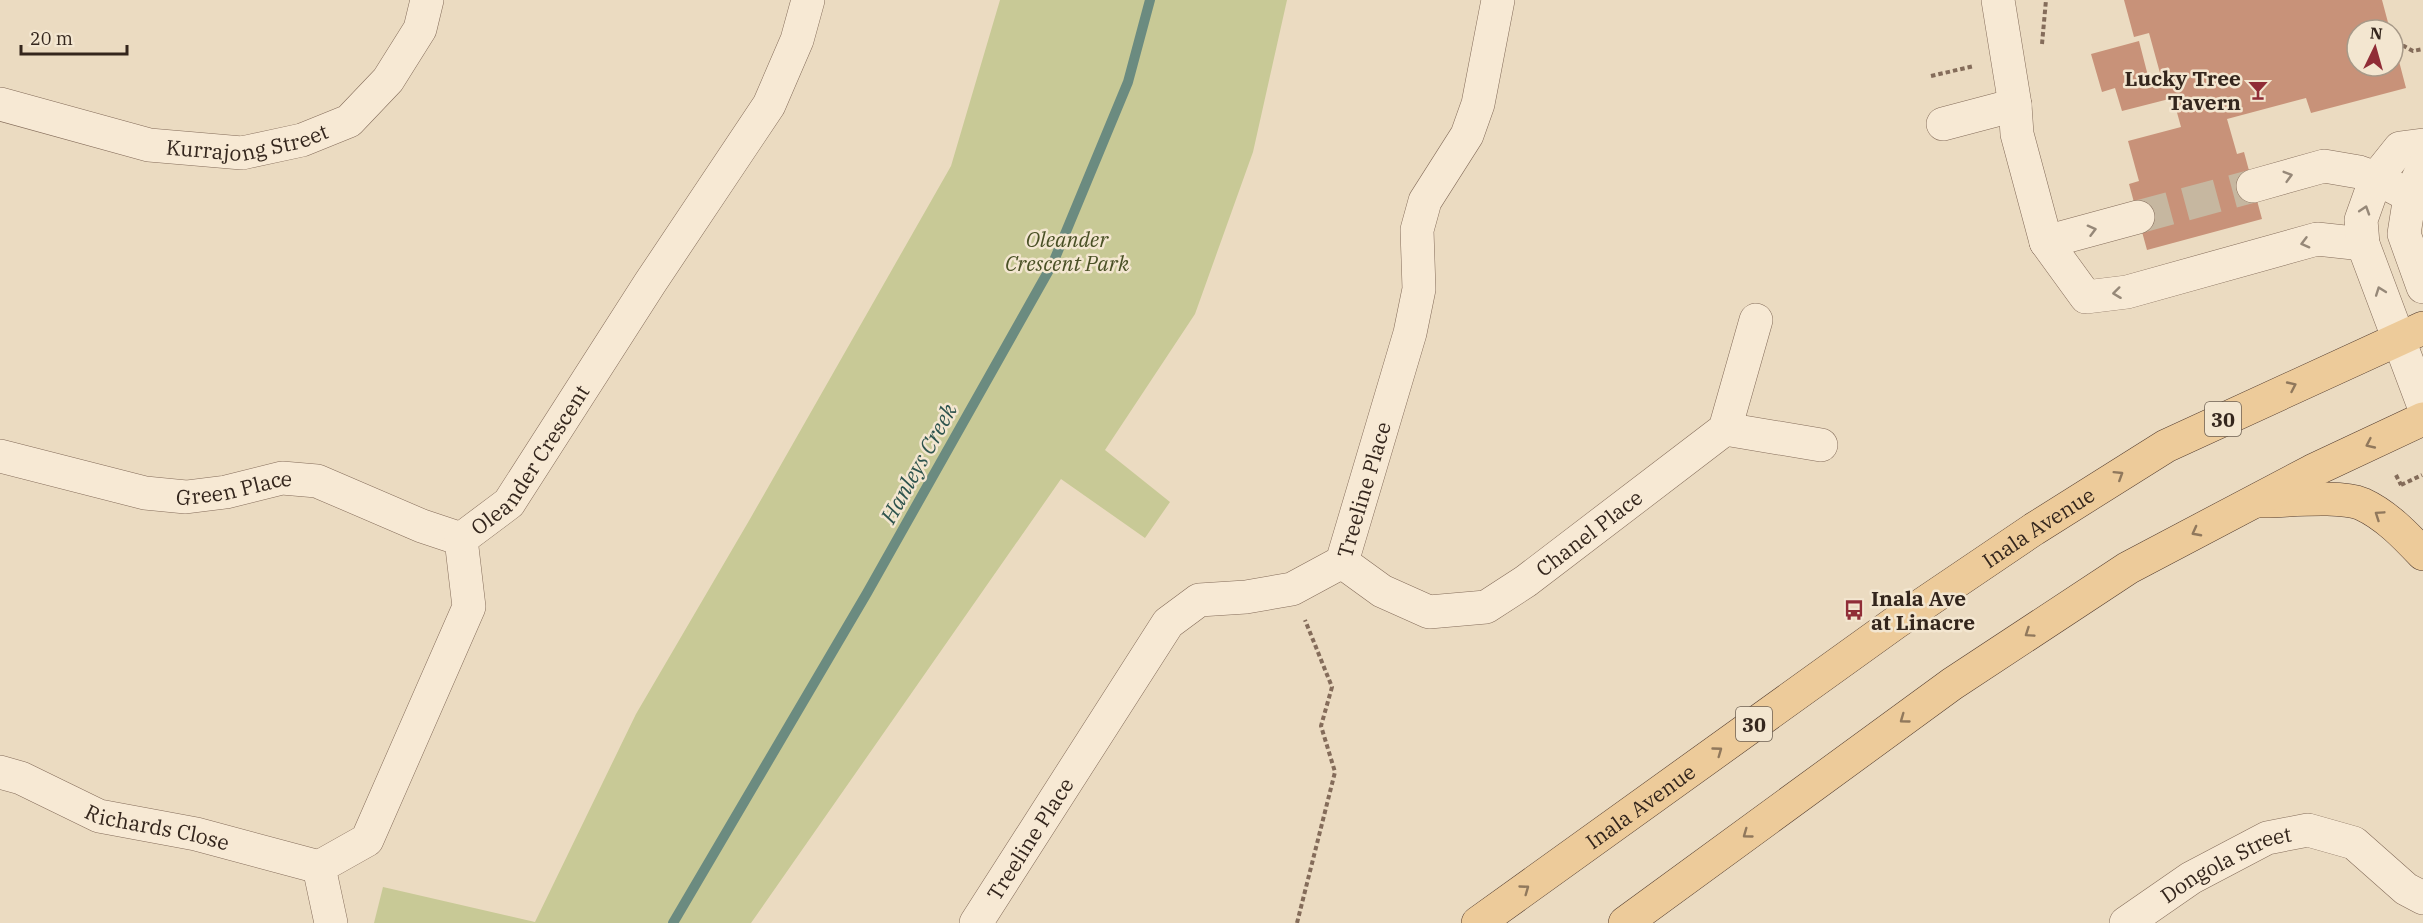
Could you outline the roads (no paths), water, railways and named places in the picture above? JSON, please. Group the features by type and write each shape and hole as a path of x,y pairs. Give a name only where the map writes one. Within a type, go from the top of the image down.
{"main road":[{"name":"Inala Avenue","path":"1478,923 1894,623 2043,523 2166,446 2410,333"},
{"path":"1625,923 1952,684 2128,568 2312,471 2423,419"},
{"path":"2253,501 2347,500 2361,504 2396,527 2423,554"}],"street":[{"name":"Kurrajong Street","path":"0,104 149,145 242,153 302,140 349,122 388,80 420,29 426,0"},
{"name":"Oleander Crescent","path":"319,867 367,840 469,607 461,539 509,503 650,283 769,105 797,40 808,0"},
{"name":"Treeline Place","path":"976,923 1168,623 1199,600 1246,597 1292,589 1342,562 1410,333 1419,289 1417,230 1425,201 1467,135 1478,104 1498,0"},
{"path":"1998,0 2015,105 2017,134 2046,242 2086,297 2127,292 2317,239 2363,244"},
{"path":"1943,124 2015,105"},
{"path":"2420,162 2400,148 2376,177 2361,220 2363,244 2410,333 2423,404"},
{"path":"2253,186 2324,166 2376,177 2420,162"},
{"path":"2420,162 2404,234 2423,287"},
{"path":"2046,242 2138,217"},
{"path":"1756,320 1725,429 1821,445"},
{"name":"Chanel Place","path":"1342,562 1382,591 1429,612 1486,607 1526,580 1725,429"},
{"name":"Green Place","path":"0,456 146,493 186,497 226,492 282,478 318,481 422,526 461,539"},
{"name":"Richards Close","path":"0,772 21,778 99,816 196,834 319,867"},
{"name":"Dongola Street","path":"2126,923 2191,878 2267,838 2308,830 2354,843 2406,889 2423,897"},
{"path":"319,867 331,923"}],"waterway":[{"name":"Hanleys Creek","path":"673,923 867,593 1053,263 1128,82 1150,0"}],"tunnel":[{"path":"2138,217 2253,186"}],"place":[{"name":"Lucky Tree Tavern","path":"2258,90"},
{"name":"Inala Ave at Linacre","path":"1854,610"}],"park label":[{"name":"Oleander Crescent Park","path":"1067,251"}]}
